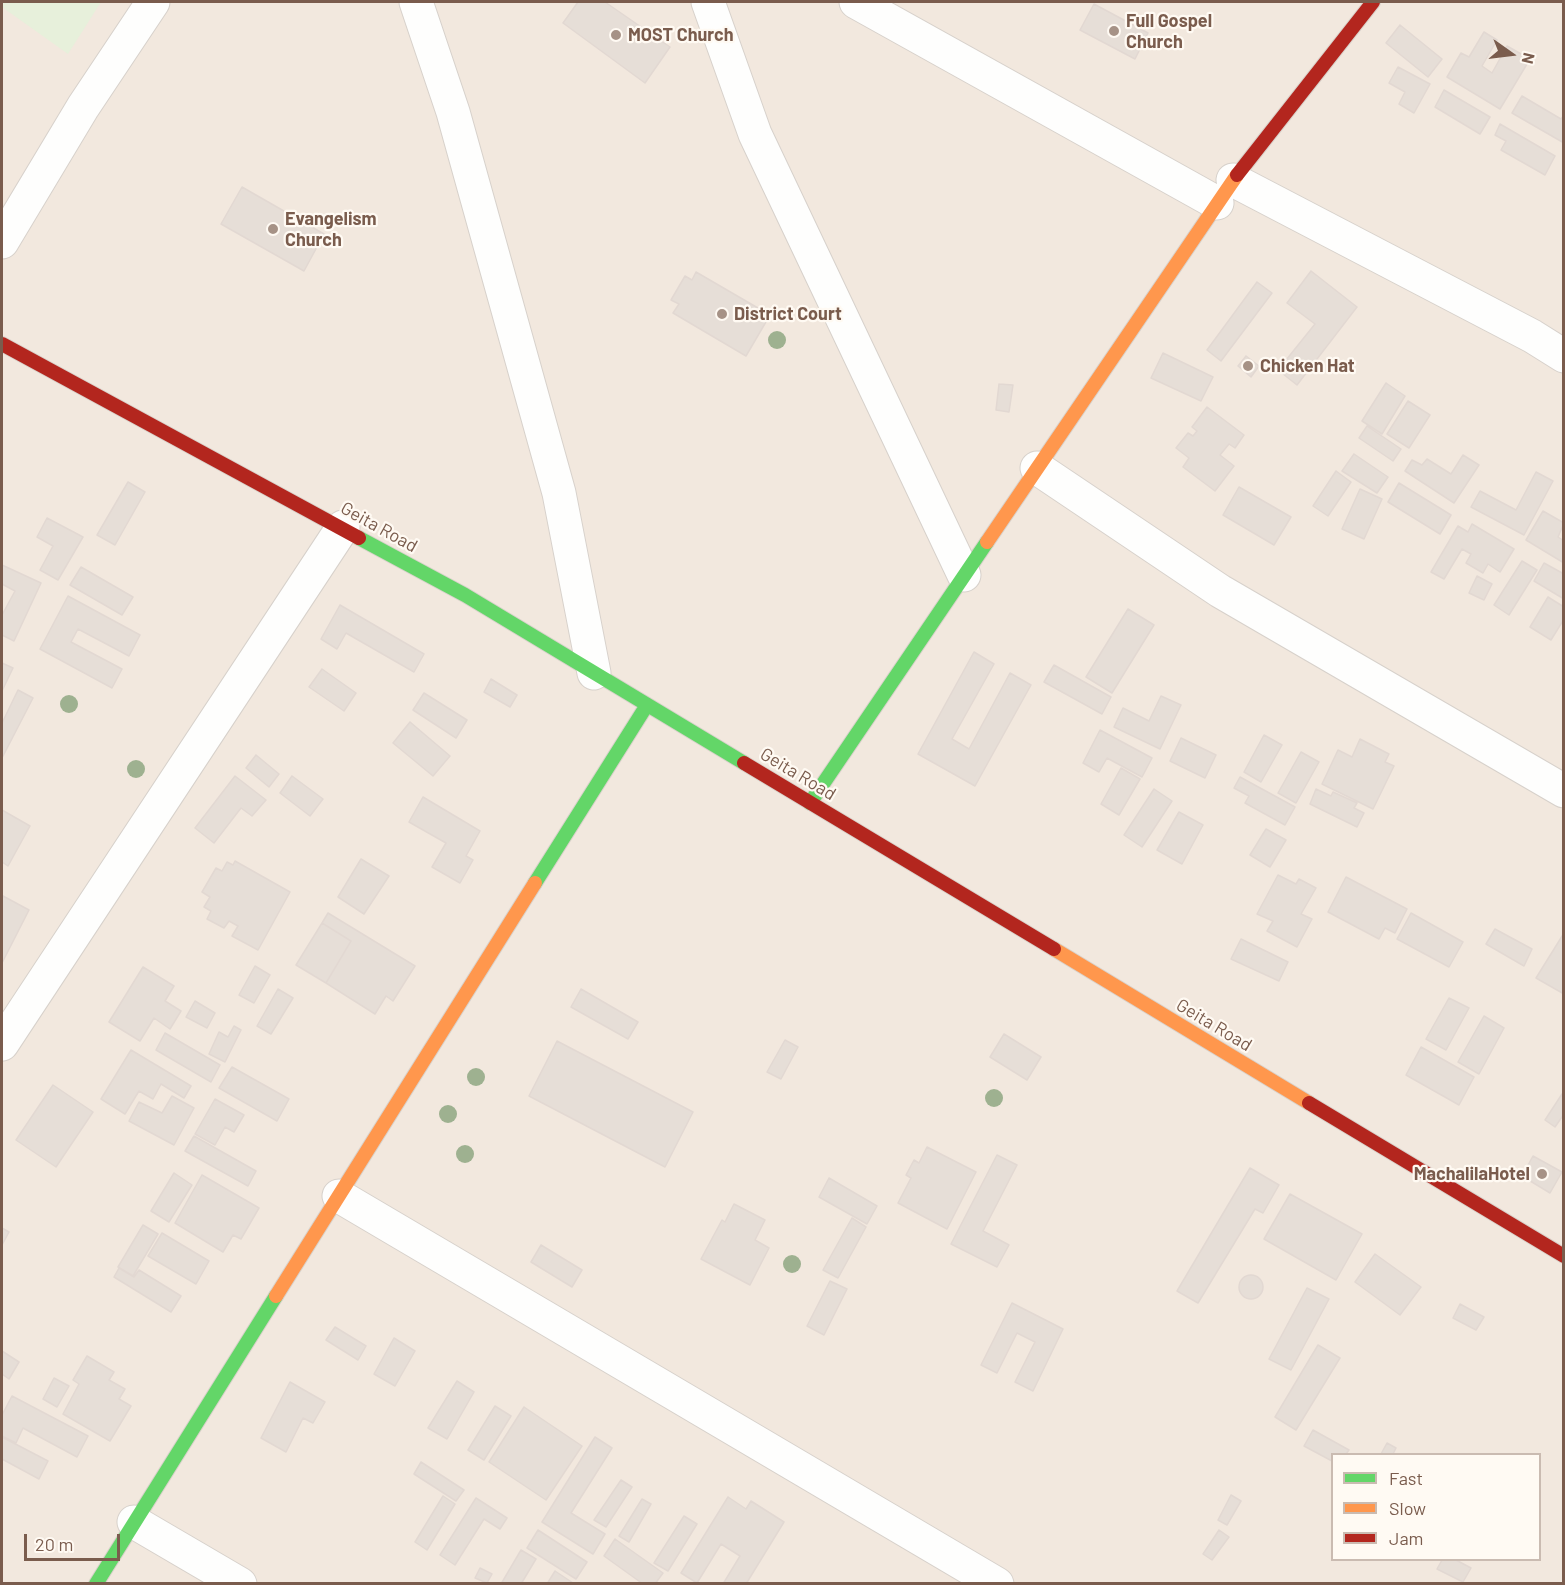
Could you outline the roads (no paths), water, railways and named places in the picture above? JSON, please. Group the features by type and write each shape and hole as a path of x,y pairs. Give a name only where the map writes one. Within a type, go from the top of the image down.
{"street":[{"path":"2,242 83,107 153,2"},
{"path":"416,2 453,112 559,493 594,673"},
{"path":"708,2 755,134 964,575"},
{"path":"856,2 1225,191 1532,336 1563,356"},
{"path":"810,802 1225,191 1373,2"},
{"name":"Geita Road","path":"2,344 465,595 1563,1256"},
{"path":"1037,468 1220,591 1563,791"},
{"path":"2,1044 343,527"},
{"path":"96,1584 647,705"},
{"path":"339,1196 997,1584"},
{"path":"134,1522 240,1584"}],"place":[{"name":"Full Gospel Church","path":"1114,31"},
{"name":"MOST Church","path":"616,35"},
{"name":"Evangelism Church","path":"273,229"},
{"name":"District Court","path":"722,314"},
{"name":"Chicken Hat","path":"1248,366"},
{"name":"MachalilaHotel","path":"1542,1174"}]}
